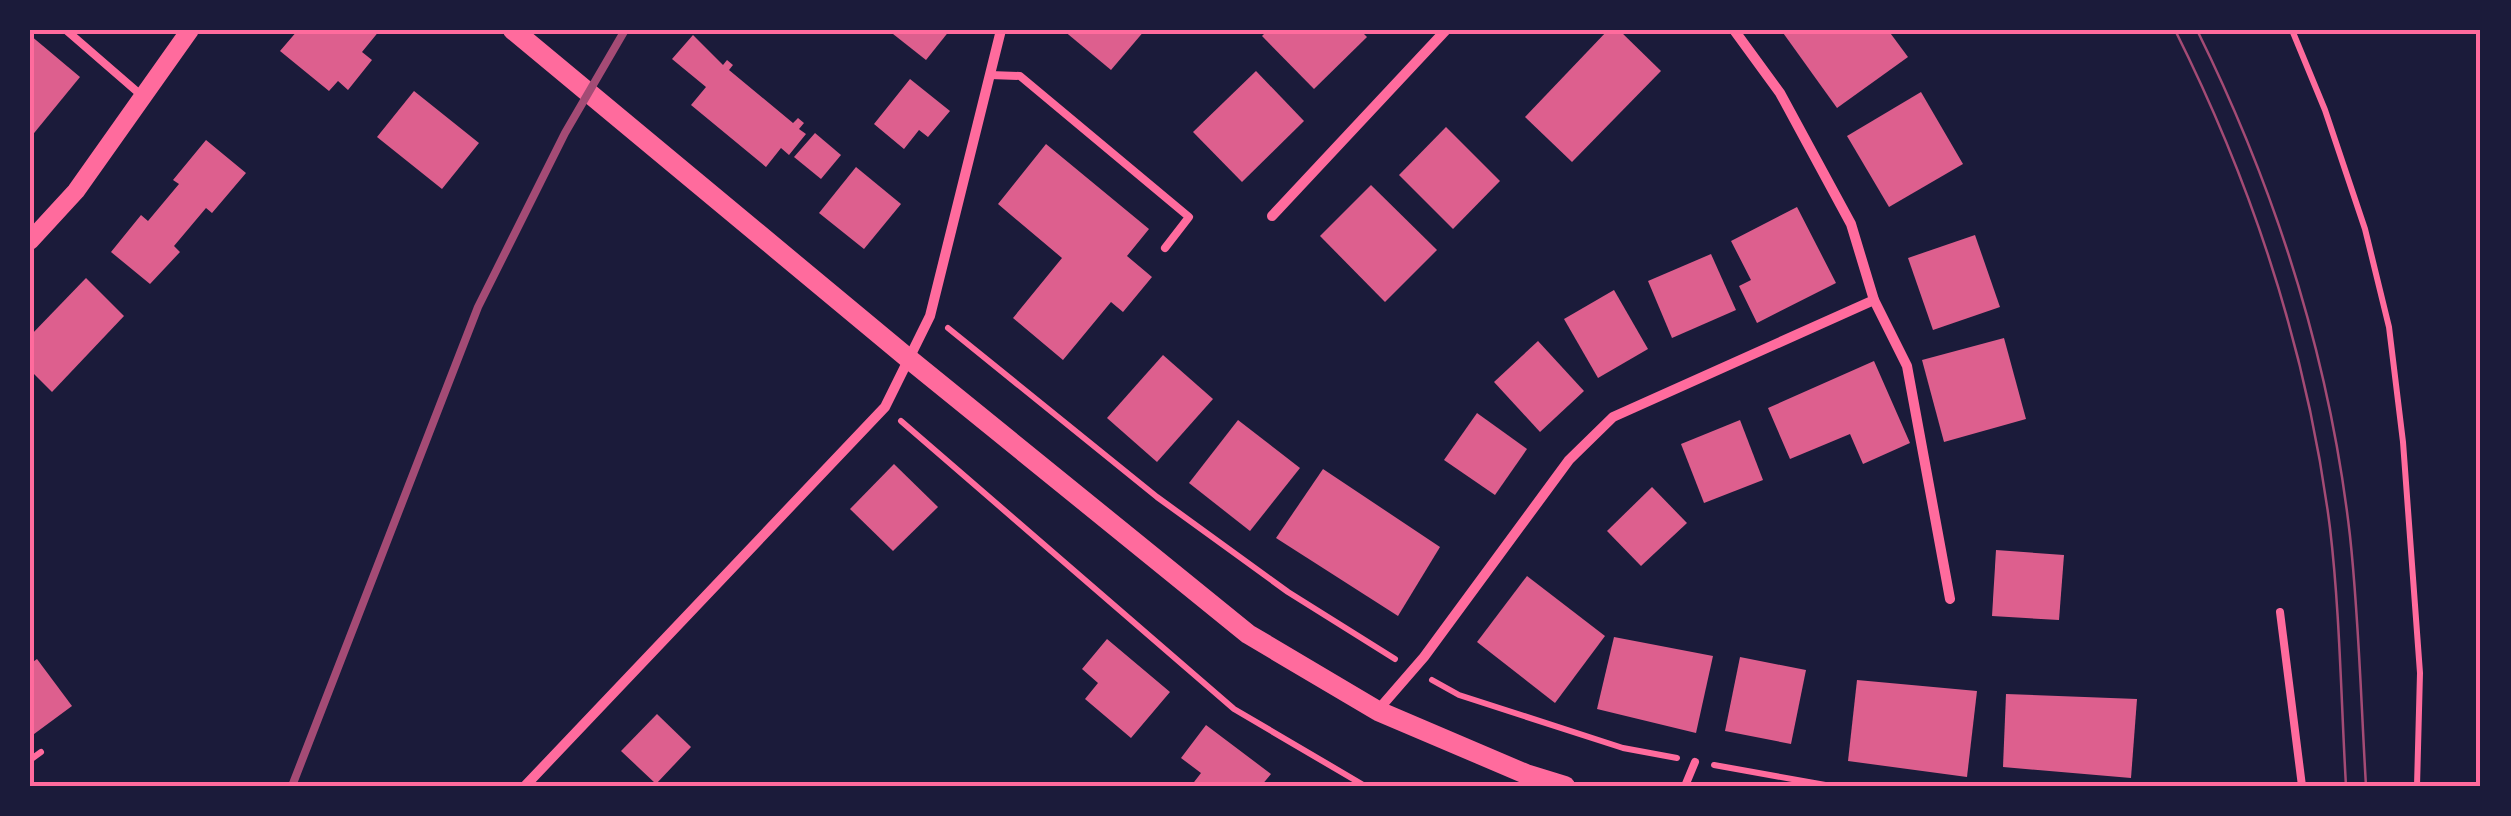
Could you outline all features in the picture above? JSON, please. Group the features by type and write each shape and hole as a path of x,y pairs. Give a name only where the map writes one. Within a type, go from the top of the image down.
{"main road":[{"path":"513,30 1248,634 1378,711 1508,767 1565,786"}],"street":[{"path":"30,241 76,191 190,30"},
{"path":"525,786 885,407 930,316 1001,30"},
{"path":"1272,216 1446,30"},
{"path":"1734,30 1780,93 1852,224 1874,300 1907,366 1950,599"},
{"path":"1378,711 1569,460 1612,417 1874,300"}],"lane":[{"path":"66,30 144,98"},
{"path":"990,74 1020,76 1189,217 1164,248"},
{"path":"2280,612 2302,786"},
{"path":"1685,786 1695,762"}],"path":[{"path":"2292,30 2325,110 2366,229 2389,327 2403,442 2420,673 2417,786"},
{"path":"930,316 1157,497 1288,592 1412,670 1460,695 1623,748 1831,786"},
{"path":"885,407 1234,709 1365,786"},
{"path":"30,760 41,752"}],"building":[{"path":"298,30 380,30 362,52 372,60 348,90 338,81 329,91 280,51"},
{"path":"888,30 950,30 926,60"},
{"path":"1063,30 1145,30 1111,70"},
{"path":"1268,30 1360,30 1367,37 1314,89 1262,36"},
{"path":"1608,30 1619,30 1661,71 1572,162 1525,117"},
{"path":"1781,30 1888,30 1908,57 1837,108"},
{"path":"30,35 80,77 30,138"},
{"path":"693,35 723,65 727,60 733,65 729,70 793,123 798,118 804,123 799,129 806,134 789,155 781,148 766,167 691,105 706,87 672,59"},
{"path":"1256,71 1304,121 1242,182 1193,132"},
{"path":"910,79 950,111 928,137 919,130 904,149 874,124"},
{"path":"414,91 479,143 442,189 377,137"},
{"path":"1921,92 1963,164 1889,207 1847,136"},
{"path":"1446,127 1500,181 1453,229 1399,175"},
{"path":"815,133 841,155 821,179 794,157"},
{"path":"206,140 246,173 212,213 206,208 174,246 180,252 150,284 111,252 141,215 148,221 179,184 173,180"},
{"path":"1046,144 1149,229 1127,256 1152,277 1123,312 1111,302 1063,360 1013,318 1062,258 998,204"},
{"path":"856,167 901,204 864,249 819,213"},
{"path":"1371,185 1437,250 1385,302 1320,236"},
{"path":"1797,207 1836,283 1757,323 1739,286 1751,280 1731,241"},
{"path":"1975,235 2000,307 1933,330 1908,258"},
{"path":"1711,254 1736,310 1672,338 1648,281"},
{"path":"86,278 124,316 52,392 30,370 30,336"},
{"path":"1614,290 1648,349 1598,378 1564,319"},
{"path":"2004,338 2026,419 1944,442 1922,360"},
{"path":"1538,341 1584,391 1540,432 1494,382"},
{"path":"1163,355 1213,399 1157,462 1107,418"},
{"path":"1874,361 1910,443 1863,464 1850,434 1790,459 1768,408"},
{"path":"1477,413 1527,449 1495,495 1444,460"},
{"path":"1238,420 1300,468 1250,531 1189,483"},
{"path":"1740,420 1763,480 1704,503 1681,444"},
{"path":"894,464 938,507 893,551 850,509"},
{"path":"1323,469 1440,547 1398,616 1276,538"},
{"path":"1652,487 1687,523 1641,566 1607,531"},
{"path":"1996,550 2064,555 2059,620 1992,616"},
{"path":"1527,576 1605,636 1555,703 1477,642"},
{"path":"1614,637 1713,656 1696,733 1597,709"},
{"path":"1107,639 1170,692 1131,738 1085,699 1098,683 1082,669"},
{"path":"1740,657 1806,670 1791,744 1725,731"},
{"path":"37,659 72,706 30,737 30,664"},
{"path":"1857,680 1977,691 1967,777 1848,761"},
{"path":"2006,694 2137,699 2131,778 2003,767"},
{"path":"657,714 691,747 656,784 621,751"},
{"path":"1206,725 1271,774 1261,786 1191,786 1201,773 1181,758"}],"tram line":[{"path":"2175,30 2253,211 2274,273 2307,399 2330,528 2346,786"},
{"path":"2197,30 2274,213 2329,405 2350,536 2366,786"}],"railway":[{"path":"292,786 478,307 565,133 625,30"}]}
